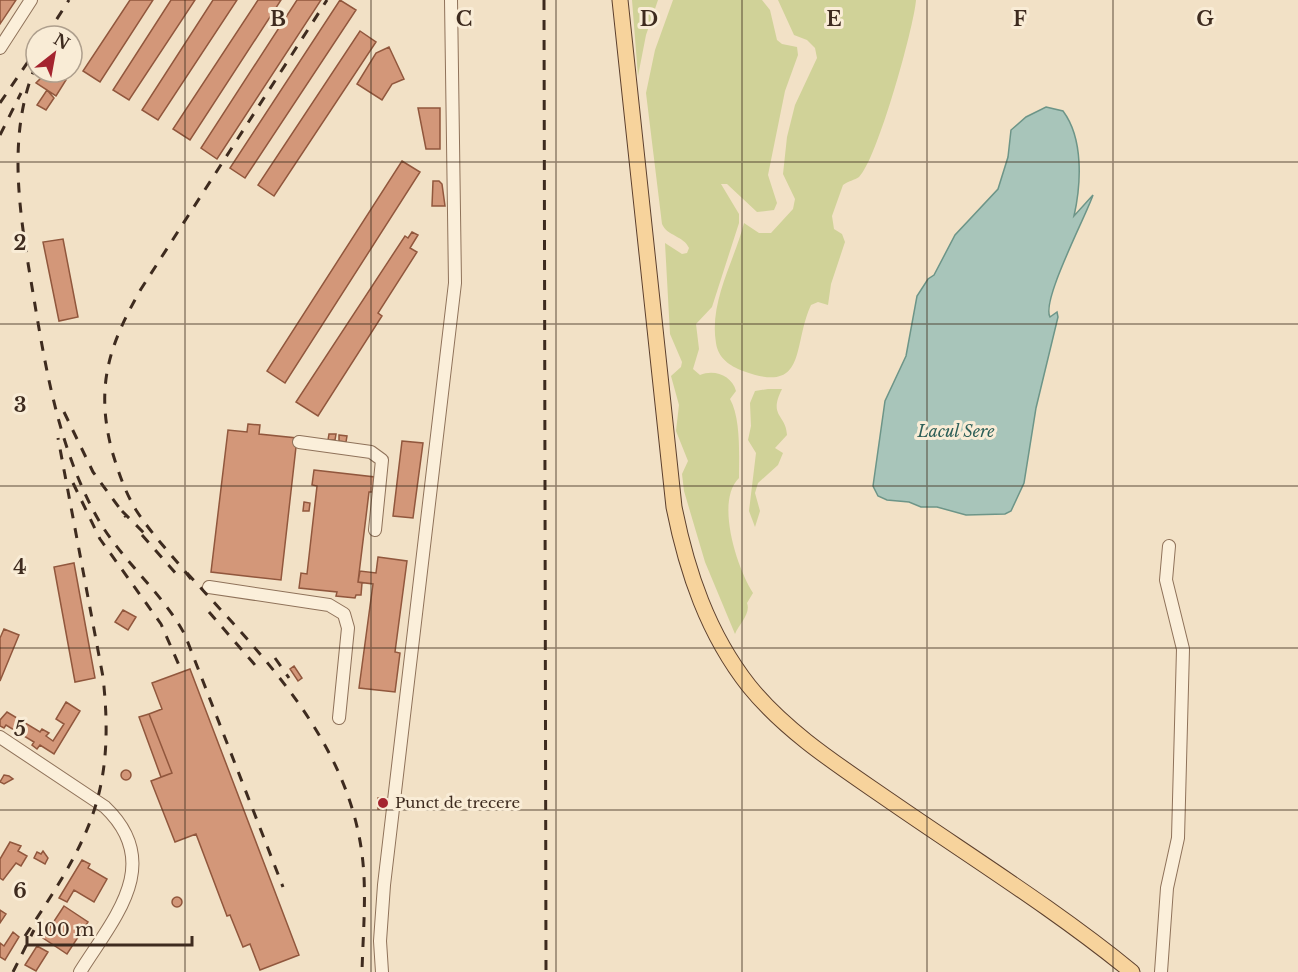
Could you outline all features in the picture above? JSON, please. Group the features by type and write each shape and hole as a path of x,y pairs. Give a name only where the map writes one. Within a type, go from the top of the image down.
{"main road":[{"path":"620,0 674,507 688,566 721,644 766,705 815,747 1132,972"}],"street":[{"path":"0,48 31,0"},
{"path":"382,972 380,941 384,885 455,283 451,0"},
{"path":"299,442 371,452 379,456 382,460 375,530"},
{"path":"1161,972 1167,888 1179,838 1183,649 1166,574 1169,546"},
{"path":"209,587 329,605 344,614 348,628 339,718"},
{"path":"0,737 105,807 119,822 129,843 134,865 129,891 80,972"}],"green space":[{"path":"632,0 658,0 646,35 638,76"},
{"path":"673,0 762,0 770,10 777,40 782,44 797,47 798,55 785,91 768,175 777,203 774,210 757,212 727,184 721,184 739,214 739,223 712,307 696,324 699,349 693,369 700,375 717,373 722,375 731,381 736,391 730,399 738,426 739,478 732,489 729,518 735,552 753,593 747,603 746,615 735,634 705,562 684,491 682,474 688,461 676,431 679,405 671,376 681,367 682,362 670,334 665,243 682,254 687,253 689,248 662,224 646,93 655,50"},
{"path":"778,0 916,0 902,63 875,146 867,166 859,177 843,185 832,216 834,229 842,234 845,242 831,284 828,305 818,302 811,305 794,362 788,371 778,377 764,377 743,371 725,361 717,348 715,328 719,297 744,223 759,233 771,233 793,209 795,199 783,174 787,137 795,105 817,58 815,48 807,40 794,35"},
{"path":"782,389 778,398 777,410 787,435 775,448 783,453 778,465 758,483 755,493 760,511 755,527 749,511 756,453 748,440 751,426 750,403 755,391"}],"water":[{"name":"Lacul Sere","path":"1046,107 1063,111 1075,135 1079,177 1074,216 1093,195 1052,294 1050,317 1057,312 1058,317 1036,408 1024,483 1011,511 1005,514 966,515 937,507 921,507 909,502 887,500 878,496 873,486 885,401 906,356 917,296 928,279 934,275 955,235 998,189 1008,157 1011,130 1026,117"}],"building":[{"path":"0,0 16,0 0,24"},
{"path":"130,0 153,0 100,82 84,69"},
{"path":"171,0 195,0 129,100 113,90"},
{"path":"213,0 237,0 158,120 142,110"},
{"path":"258,0 281,0 190,140 173,129"},
{"path":"297,0 321,0 217,159 201,148"},
{"path":"340,0 356,10 245,178 230,168"},
{"path":"360,31 376,42 274,196 258,185"},
{"path":"389,47 404,79 392,84 382,100 357,84 376,53"},
{"path":"38,84 64,84 56,96"},
{"path":"47,90 54,98 46,110 37,105"},
{"path":"418,108 440,108 440,149 426,149"},
{"path":"402,161 420,172 285,383 267,371"},
{"path":"433,181 439,181 442,184 445,206 432,206"},
{"path":"412,232 418,235 410,248 417,252 378,313 382,316 318,416 296,402 405,236 408,238"},
{"path":"63,239 78,317 59,321 43,242"},
{"path":"248,424 260,425 259,434 297,438 281,580 211,572 228,430 247,432"},
{"path":"329,434 336,434 335,440 328,440"},
{"path":"339,435 347,436 346,442 339,441"},
{"path":"402,441 423,443 413,518 393,516"},
{"path":"314,470 375,477 373,492 369,492 358,582 362,583 361,595 356,595 355,598 336,596 337,592 299,588 301,573 307,574 317,486 312,485"},
{"path":"304,502 310,503 309,511 303,511"},
{"path":"378,557 407,561 395,652 400,653 395,692 359,688 373,584 358,582 360,571 376,573"},
{"path":"74,563 95,678 75,682 54,567"},
{"path":"123,610 136,617 128,630 115,622"},
{"path":"4,629 19,635 0,681 0,638"},
{"path":"294,666 302,678 298,681 290,669"},
{"path":"190,669 299,955 260,970 250,944 243,947 230,915 227,916 196,834 175,842 151,781 172,773 149,714 162,709 152,683"},
{"path":"66,702 80,711 54,754 40,745 37,749 32,745 34,742 6,725 4,728 0,726 0,720 7,712 40,732 42,729 49,733 46,736 53,741 64,724 56,719"},
{"path":"149,714 172,773 161,777 139,717"},
{"path":"126,770 130,771 130,779 126,780 122,779 121,775 122,771"},
{"path":"4,775 13,779 4,784 0,782"},
{"name":"Punct de trecere","path":"378,798 387,798 387,809 378,809"},
{"path":"10,842 21,846 18,851 27,856 21,866 16,863 3,880 0,878 0,859"},
{"path":"43,851 48,858 45,864 34,858 37,852 41,854"},
{"path":"82,860 90,864 88,868 107,879 94,902 74,890 67,902 59,898"},
{"path":"177,897 181,898 181,906 177,907 173,906 172,902 173,898"},
{"path":"64,906 88,922 67,954 43,938"},
{"path":"0,910 6,914 0,923"},
{"path":"13,932 19,937 5,960 0,957 0,943 4,946"},
{"path":"37,946 48,952 36,971 25,965"}],"railway":[{"path":"54,24 69,0"},
{"path":"191,579 142,519 122,481 107,428 105,386 108,367 121,329 141,289 327,0"},
{"path":"544,0 546,972"},
{"path":"0,103 24,68"},
{"path":"29,84 20,125 18,156 22,218 51,391 66,444 85,495 98,519 118,549 176,619 185,635 283,887"},
{"path":"0,135 21,93"},
{"path":"64,412 93,472 126,517"},
{"path":"25,936 66,872 81,843 101,786 105,754 106,718 103,677 58,438"},
{"path":"73,483 100,539 161,624 182,672"},
{"path":"122,511 150,539"},
{"path":"142,535 178,576"},
{"path":"187,573 244,635 297,701 320,736 339,773 353,812 362,854 364,898 362,972"},
{"path":"209,612 255,665"},
{"path":"275,658 289,678"},
{"path":"13,972 34,930"}],"place":[{"name":"Punct de trecere","path":"383,803"}]}
